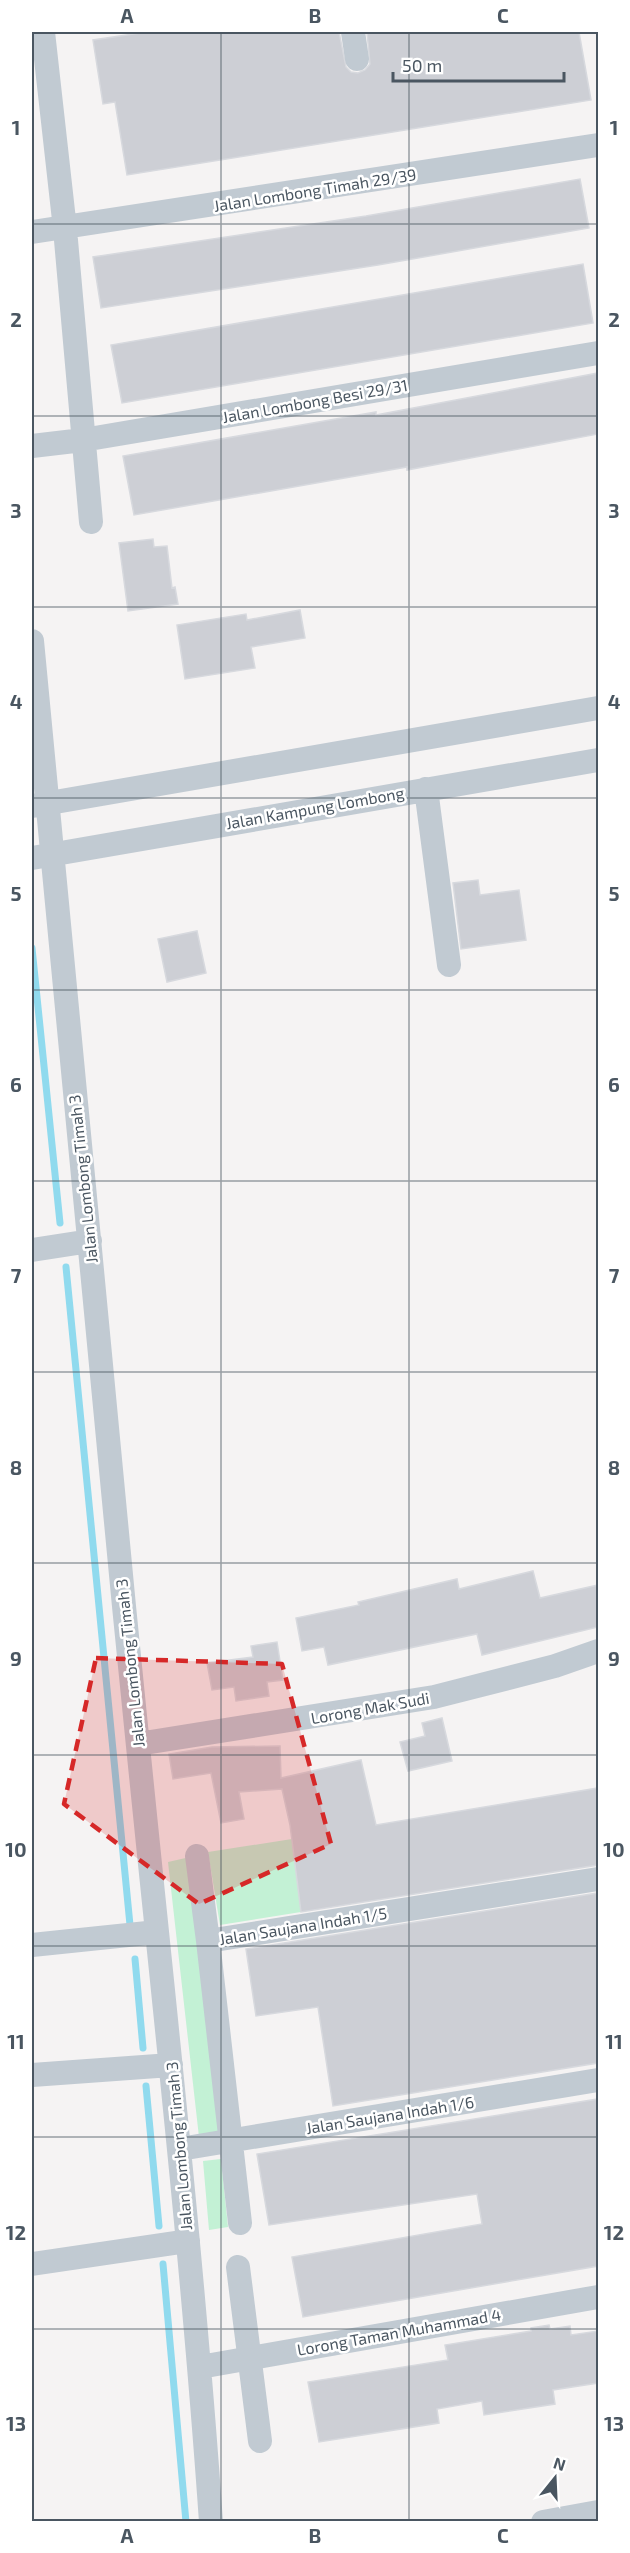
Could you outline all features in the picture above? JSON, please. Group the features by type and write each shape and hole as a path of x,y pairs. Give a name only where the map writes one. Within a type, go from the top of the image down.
{"street":[{"path":"43,32 65,229 91,522"},
{"path":"352,32 357,59"},
{"name":"Jalan Lombong Timah 29/39","path":"32,232 65,229 598,145"},
{"name":"Jalan Lombong Besi 29/31","path":"32,446 83,440 598,353"},
{"name":"Jalan Lombong Timah 3","path":"32,641 41,857 90,1240 138,1744 180,2149 200,2367 211,2522"},
{"path":"39,805 598,708"},
{"name":"Jalan Kampung Lombong","path":"41,857 598,760"},
{"path":"426,789 449,964"},
{"path":"32,1250 90,1240"},
{"name":"Lorong Mak Sudi","path":"138,1744 434,1697 555,1666 598,1652"},
{"path":"197,1856 208,1941"},
{"name":"Jalan Saujana Indah 1/5","path":"240,2223 208,1941 598,1880"},
{"path":"32,1945 157,1932"},
{"path":"32,2075 171,2065"},
{"name":"Jalan Saujana Indah 1/6","path":"180,2149 598,2080"},
{"path":"32,2264 188,2241"},
{"path":"238,2267 260,2440"},
{"name":"Lorong Taman Muhammad 4","path":"200,2367 598,2297"},
{"path":"543,2522 598,2512"}],"highlighted area":[{"path":"96,1658 282,1664 331,1844 199,1904 64,1804"}],"green space":[{"path":"292,1839 301,1912 220,1925 208,1852"},
{"path":"190,1857 220,2134 199,2137 168,1862"},
{"path":"221,2159 228,2227 209,2230 203,2161"}],"building":[{"path":"147,32 339,32 346,67 351,72 358,73 370,64 367,32 579,32 591,100 127,175 115,102 103,104 93,40"},
{"path":"580,179 589,228 378,265 101,308 93,257 366,216"},
{"path":"583,264 593,323 122,403 111,345"},
{"path":"598,373 598,434 407,470 407,467 134,515 123,456 376,412 376,415"},
{"path":"153,539 154,547 167,546 172,588 175,587 178,604 128,611 119,543"},
{"path":"300,610 305,638 251,647 255,668 185,679 177,625 246,614 247,620"},
{"path":"478,880 480,895 519,890 526,940 461,949 453,883"},
{"path":"197,931 206,973 167,982 158,939"},
{"path":"533,1571 540,1598 598,1585 598,1627 482,1655 477,1634 328,1665 324,1647 302,1651 296,1618 359,1605 358,1602 457,1579 459,1589"},
{"path":"277,1642 283,1680 267,1682 269,1696 236,1701 234,1687 212,1690 207,1663 253,1657 251,1646"},
{"path":"442,1718 452,1761 408,1771 400,1742 425,1736 422,1723"},
{"path":"280,1746 281,1778 361,1760 376,1825 598,1788 598,1865 301,1912 290,1825 282,1789 239,1792 244,1819 221,1823 211,1773 173,1779 169,1754 212,1747"},
{"path":"598,1893 598,2063 333,2106 318,2007 256,2016 246,1949"},
{"path":"598,2099 598,2266 303,2317 292,2257 482,2224 477,2194 269,2225 257,2154"},
{"path":"549,2325 550,2329 570,2326 571,2335 598,2331 598,2383 553,2390 555,2404 484,2415 482,2401 437,2409 439,2423 319,2442 308,2382 448,2360 445,2345 531,2331 531,2328"}],"waterway":[{"path":"32,948 60,1223"},
{"path":"66,1267 130,1925"},
{"path":"135,1959 143,2048"},
{"path":"146,2086 159,2226"},
{"path":"163,2264 186,2522"}]}
